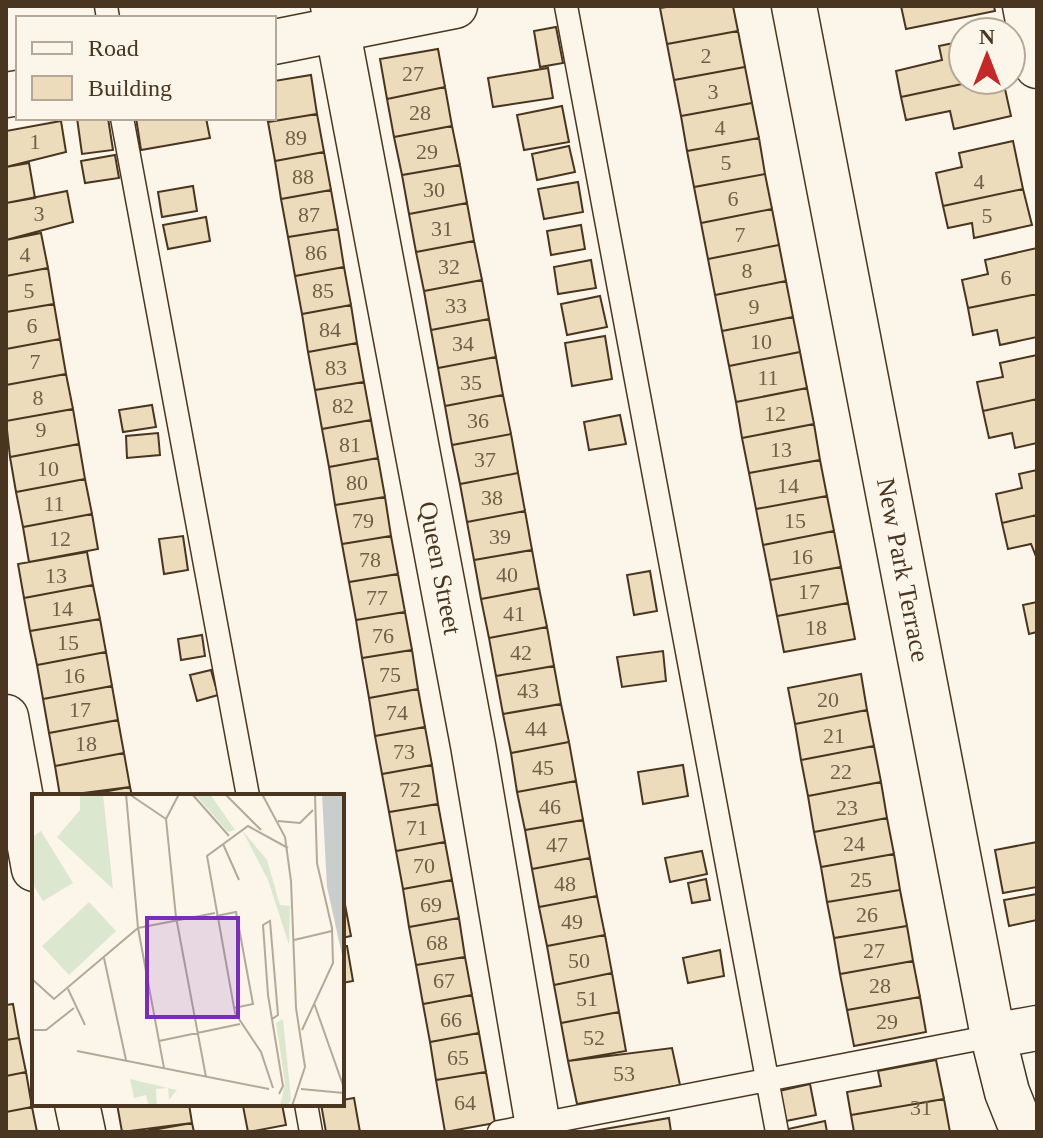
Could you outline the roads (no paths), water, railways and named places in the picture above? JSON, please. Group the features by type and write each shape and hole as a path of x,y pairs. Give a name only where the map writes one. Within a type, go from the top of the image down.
{"street":[{"path":"276,41 336,17 455,6"},
{"name":"New Park Terrace","path":"794,6 993,1036 1007,1092 1023,1132"},
{"path":"1025,6 1037,66"},
{"name":"Queen Street","path":"336,17 473,745 525,1129"},
{"path":"6,717 32,858"},
{"path":"993,1036 1037,1028"},
{"path":"77,1106 83,1132"}],"lane":[{"path":"566,6 777,1132"},
{"path":"122,120 248,794"},
{"path":"525,1129 993,1036"},
{"path":"306,1106 311,1132"}]}
